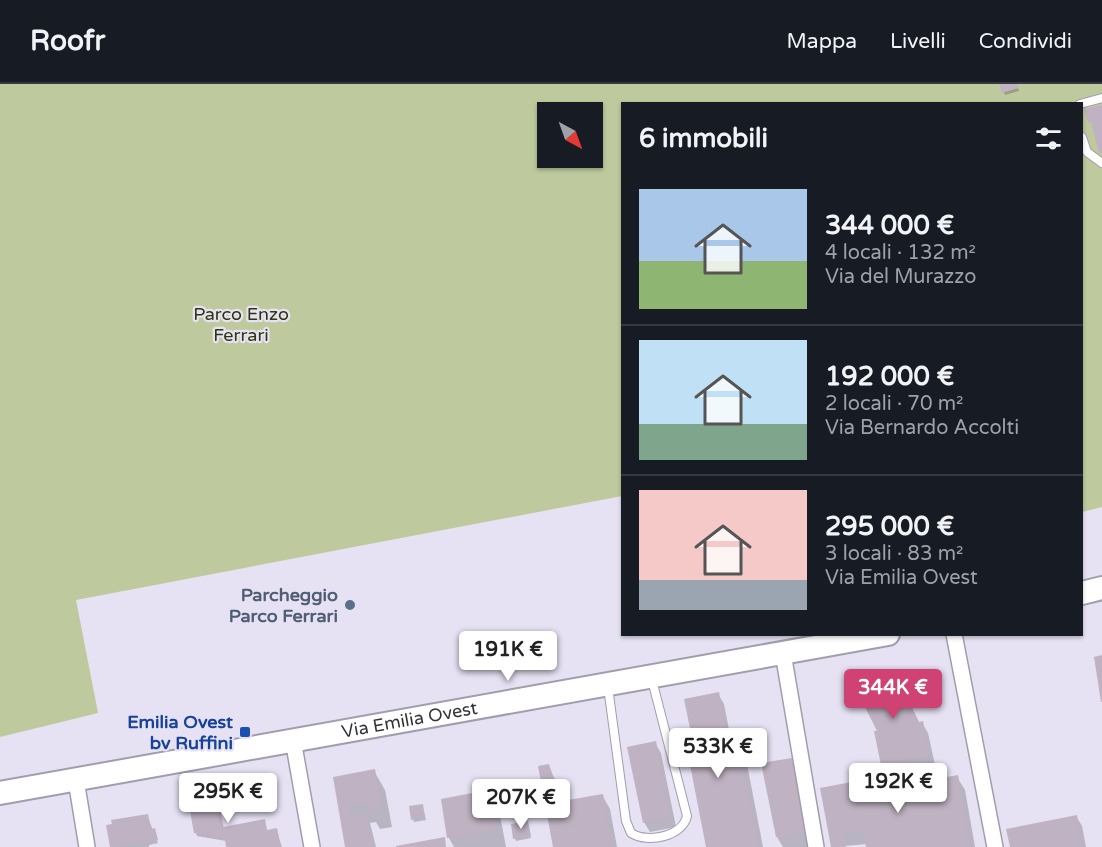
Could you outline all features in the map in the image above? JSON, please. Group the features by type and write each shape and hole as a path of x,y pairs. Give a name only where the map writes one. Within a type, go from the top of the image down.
{"main road":[{"path":"1083,593 1102,588"},
{"name":"Via Emilia Ovest","path":"0,792 877,636"}],"street":[{"path":"954,636 995,847"},
{"path":"783,653 816,847"},
{"path":"293,740 312,847"},
{"path":"76,780 87,847"}],"lane":[{"path":"1083,103 1102,98"},
{"path":"1083,140 1087,152 1102,163"},
{"path":"608,685 626,821 631,834 644,838 676,832 685,823 687,816 651,677"}],"green space":[{"name":"Parco Enzo Ferrari","path":"0,84 1102,84 1102,507 1083,512 1083,102 621,102 621,496 76,600 98,713 0,737"}],"building":[{"path":"999,84 1017,84 1019,88 1002,93"},
{"path":"1102,105 1102,153 1099,153 1091,122 1088,123 1084,109"},
{"path":"1102,655 1102,702 1101,702 1094,657"},
{"path":"896,674 919,722 923,721 930,755 881,765 874,731 877,731 853,683"},
{"path":"719,692 726,730 711,733 715,754 740,749 759,847 706,847 685,739 692,738 684,699"},
{"path":"656,741 671,817 643,823 627,747"},
{"path":"792,758 806,832 776,837 761,763"},
{"path":"549,764 555,783 558,782 562,801 603,794 612,847 553,847 538,766"},
{"path":"375,769 382,808 368,811 367,803 350,807 352,818 367,815 373,847 345,847 333,777"},
{"path":"958,775 971,847 866,847 862,830 843,834 846,847 831,847 820,788 873,778 876,790"},
{"path":"216,789 223,827 265,819 267,830 277,828 281,847 226,847 225,838 194,833 187,795"},
{"path":"488,790 496,830 447,838 441,799"},
{"path":"423,804 425,817 411,820 409,806"},
{"path":"148,814 151,829 155,828 158,840 110,847 106,825 112,824 111,820"},
{"path":"1077,815 1083,847 1010,847 1006,829"},
{"path":"528,821 531,836 513,839 511,824"},
{"path":"445,837 446,847 396,847 396,846"}],"place":[{"name":"Parcheggio Parco Ferrari","path":"350,605"},
{"name":"Emilia Ovest bv Ruffini","path":"245,732"}]}
